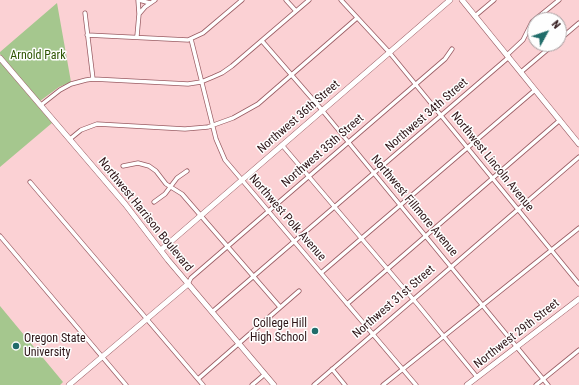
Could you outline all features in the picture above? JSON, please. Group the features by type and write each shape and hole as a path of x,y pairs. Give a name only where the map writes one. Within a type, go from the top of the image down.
{"street":[{"path":"137,36 139,0 150,3"},
{"path":"139,14 155,0"},
{"path":"87,35 190,39 203,33 242,0"},
{"path":"286,0 296,11"},
{"path":"41,105 54,93 64,88 93,79 188,84 201,82 222,73 309,0"},
{"name":"Northwest 36th Street","path":"160,250 444,3 450,0"},
{"path":"462,0 579,144"},
{"path":"475,16 494,0"},
{"name":"Northwest 34th Street","path":"212,312 374,174 508,56 523,40 532,22 558,0"},
{"name":"Northwest Lincoln Avenue","path":"343,1 416,84 579,284"},
{"path":"85,13 93,79"},
{"path":"70,139 81,130 96,124 185,129 212,126 233,118 253,107 357,18"},
{"path":"567,33 579,22"},
{"name":"Northwest Polk Avenue","path":"190,39 212,126 222,154 241,180 416,385"},
{"name":"Northwest Fillmore Avenue","path":"262,41 322,110 548,385"},
{"name":"Northwest 35th Street","path":"188,284 191,278 445,60 452,49"},
{"path":"521,72 545,52"},
{"name":"Northwest Harrison Boulevard","path":"0,58 141,223 160,250 274,385"},
{"path":"321,273 535,90"},
{"path":"347,304 560,120"},
{"path":"282,145 477,377"},
{"name":"Northwest 31st Street","path":"314,385 579,157"},
{"path":"122,166 138,163 146,164 153,169 163,182 182,194 280,307"},
{"path":"154,202 165,194 177,178 187,171"},
{"path":"30,182 146,320 203,385"},
{"path":"383,385 579,228"},
{"path":"0,236 126,385"},
{"path":"70,385 188,284"},
{"path":"198,379 299,291"},
{"name":"Northwest 29th Street","path":"467,385 579,299"},
{"path":"536,385 579,350"},
{"path":"332,369 345,385"},
{"path":"252,385 265,374"}],"green space":[{"name":"Arnold Park","path":"57,3 71,82 59,87 40,101 0,54 0,52"},
{"path":"0,62 52,123 0,167"},
{"name":"Oregon State University","path":"0,306 63,382 60,385 0,385"}],"place":[{"name":"College Hill High School","path":"315,331"},
{"name":"Oregon State University","path":"16,346"}]}
